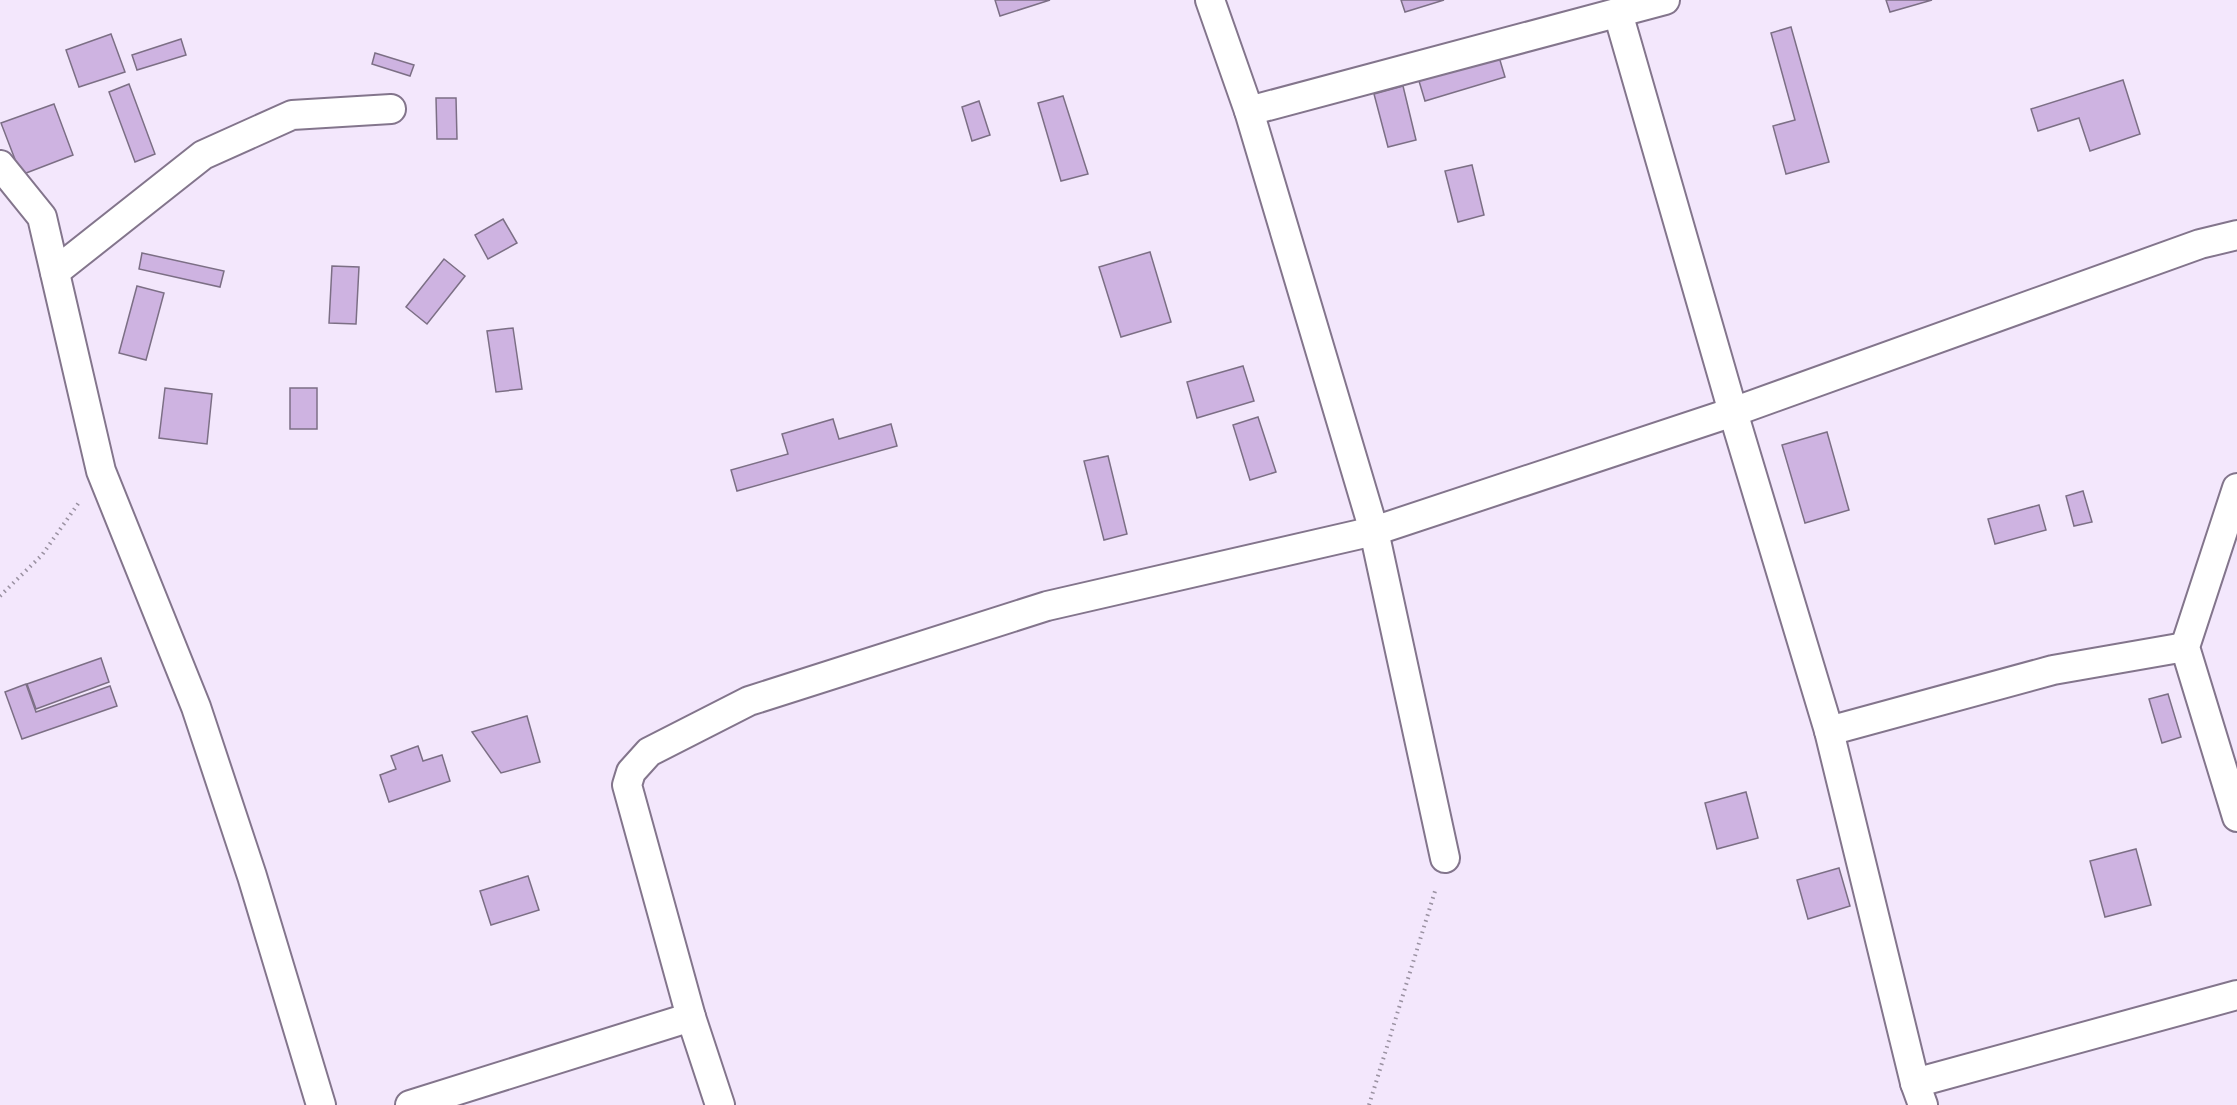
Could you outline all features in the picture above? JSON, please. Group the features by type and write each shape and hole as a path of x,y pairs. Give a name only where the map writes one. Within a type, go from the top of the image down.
{"street":[{"path":"1210,0 1249,111 1374,531 1446,858"},
{"path":"1249,111 1665,0"},
{"path":"1618,13 1733,412 1829,731 1919,1094 2237,995"},
{"path":"55,272 203,155 292,115 391,109"},
{"path":"0,165 42,217 101,471 196,707 252,876 321,1105"},
{"path":"720,1105 691,1017 627,785 631,772 649,752 749,701 1047,606 1374,531 1733,412 2200,244 2237,235"},
{"path":"2237,489 2185,647 2237,817"},
{"path":"1829,731 2053,670 2185,647"},
{"path":"410,1105 691,1017"}],"path":[{"path":"0,596 42,555 101,471"},
{"path":"1369,1105 1446,858"}],"building":[{"path":"995,0 1050,0 1000,16"},
{"path":"1401,0 1444,0 1405,12"},
{"path":"1886,0 1932,0 1890,12"},
{"path":"1791,27 1829,162 1786,174 1773,126 1795,120 1771,33"},
{"path":"111,34 125,72 79,87 66,50"},
{"path":"181,39 186,55 137,70 132,55"},
{"path":"375,53 414,65 410,76 372,64"},
{"path":"1499,57 1505,77 1425,101 1419,81"},
{"path":"2123,80 2140,134 2090,151 2079,118 2038,131 2031,109"},
{"path":"129,84 155,154 135,162 109,92"},
{"path":"1403,86 1416,140 1388,147 1374,94"},
{"path":"1063,96 1088,174 1061,181 1038,103"},
{"path":"436,98 456,98 457,139 437,139"},
{"path":"979,101 990,135 972,141 962,107"},
{"path":"54,104 73,155 21,175 1,123"},
{"path":"1472,165 1484,215 1458,222 1445,171"},
{"path":"503,219 517,243 488,259 475,235"},
{"path":"1150,252 1171,322 1121,337 1099,267"},
{"path":"142,253 224,271 220,287 139,269"},
{"path":"444,259 465,276 427,324 406,307"},
{"path":"332,266 359,267 356,324 329,323"},
{"path":"137,286 164,293 146,360 119,353"},
{"path":"513,328 522,389 496,392 487,331"},
{"path":"1243,366 1254,401 1197,418 1187,382"},
{"path":"165,388 212,394 207,444 159,438"},
{"path":"290,388 317,388 317,429 290,429"},
{"path":"1258,417 1276,472 1250,480 1233,425"},
{"path":"833,419 839,439 891,424 897,446 737,491 731,470 788,454 782,434"},
{"path":"1827,432 1849,510 1805,523 1782,445"},
{"path":"1108,456 1127,534 1104,540 1084,461"},
{"path":"2083,491 2092,522 2074,526 2066,496"},
{"path":"2039,505 2046,530 1995,544 1988,519"},
{"path":"101,658 109,682 36,709 27,684"},
{"path":"26,684 36,712 110,686 117,706 22,739 5,692"},
{"path":"2168,694 2181,737 2162,743 2149,699"},
{"path":"527,716 540,762 501,773 472,732"},
{"path":"418,746 423,761 442,755 450,781 389,802 380,775 396,769 391,756"},
{"path":"1746,792 1758,838 1717,849 1705,803"},
{"path":"2136,849 2151,905 2105,917 2090,861"},
{"path":"1839,868 1850,906 1808,919 1797,880"},
{"path":"528,876 539,910 491,925 480,891"}]}
